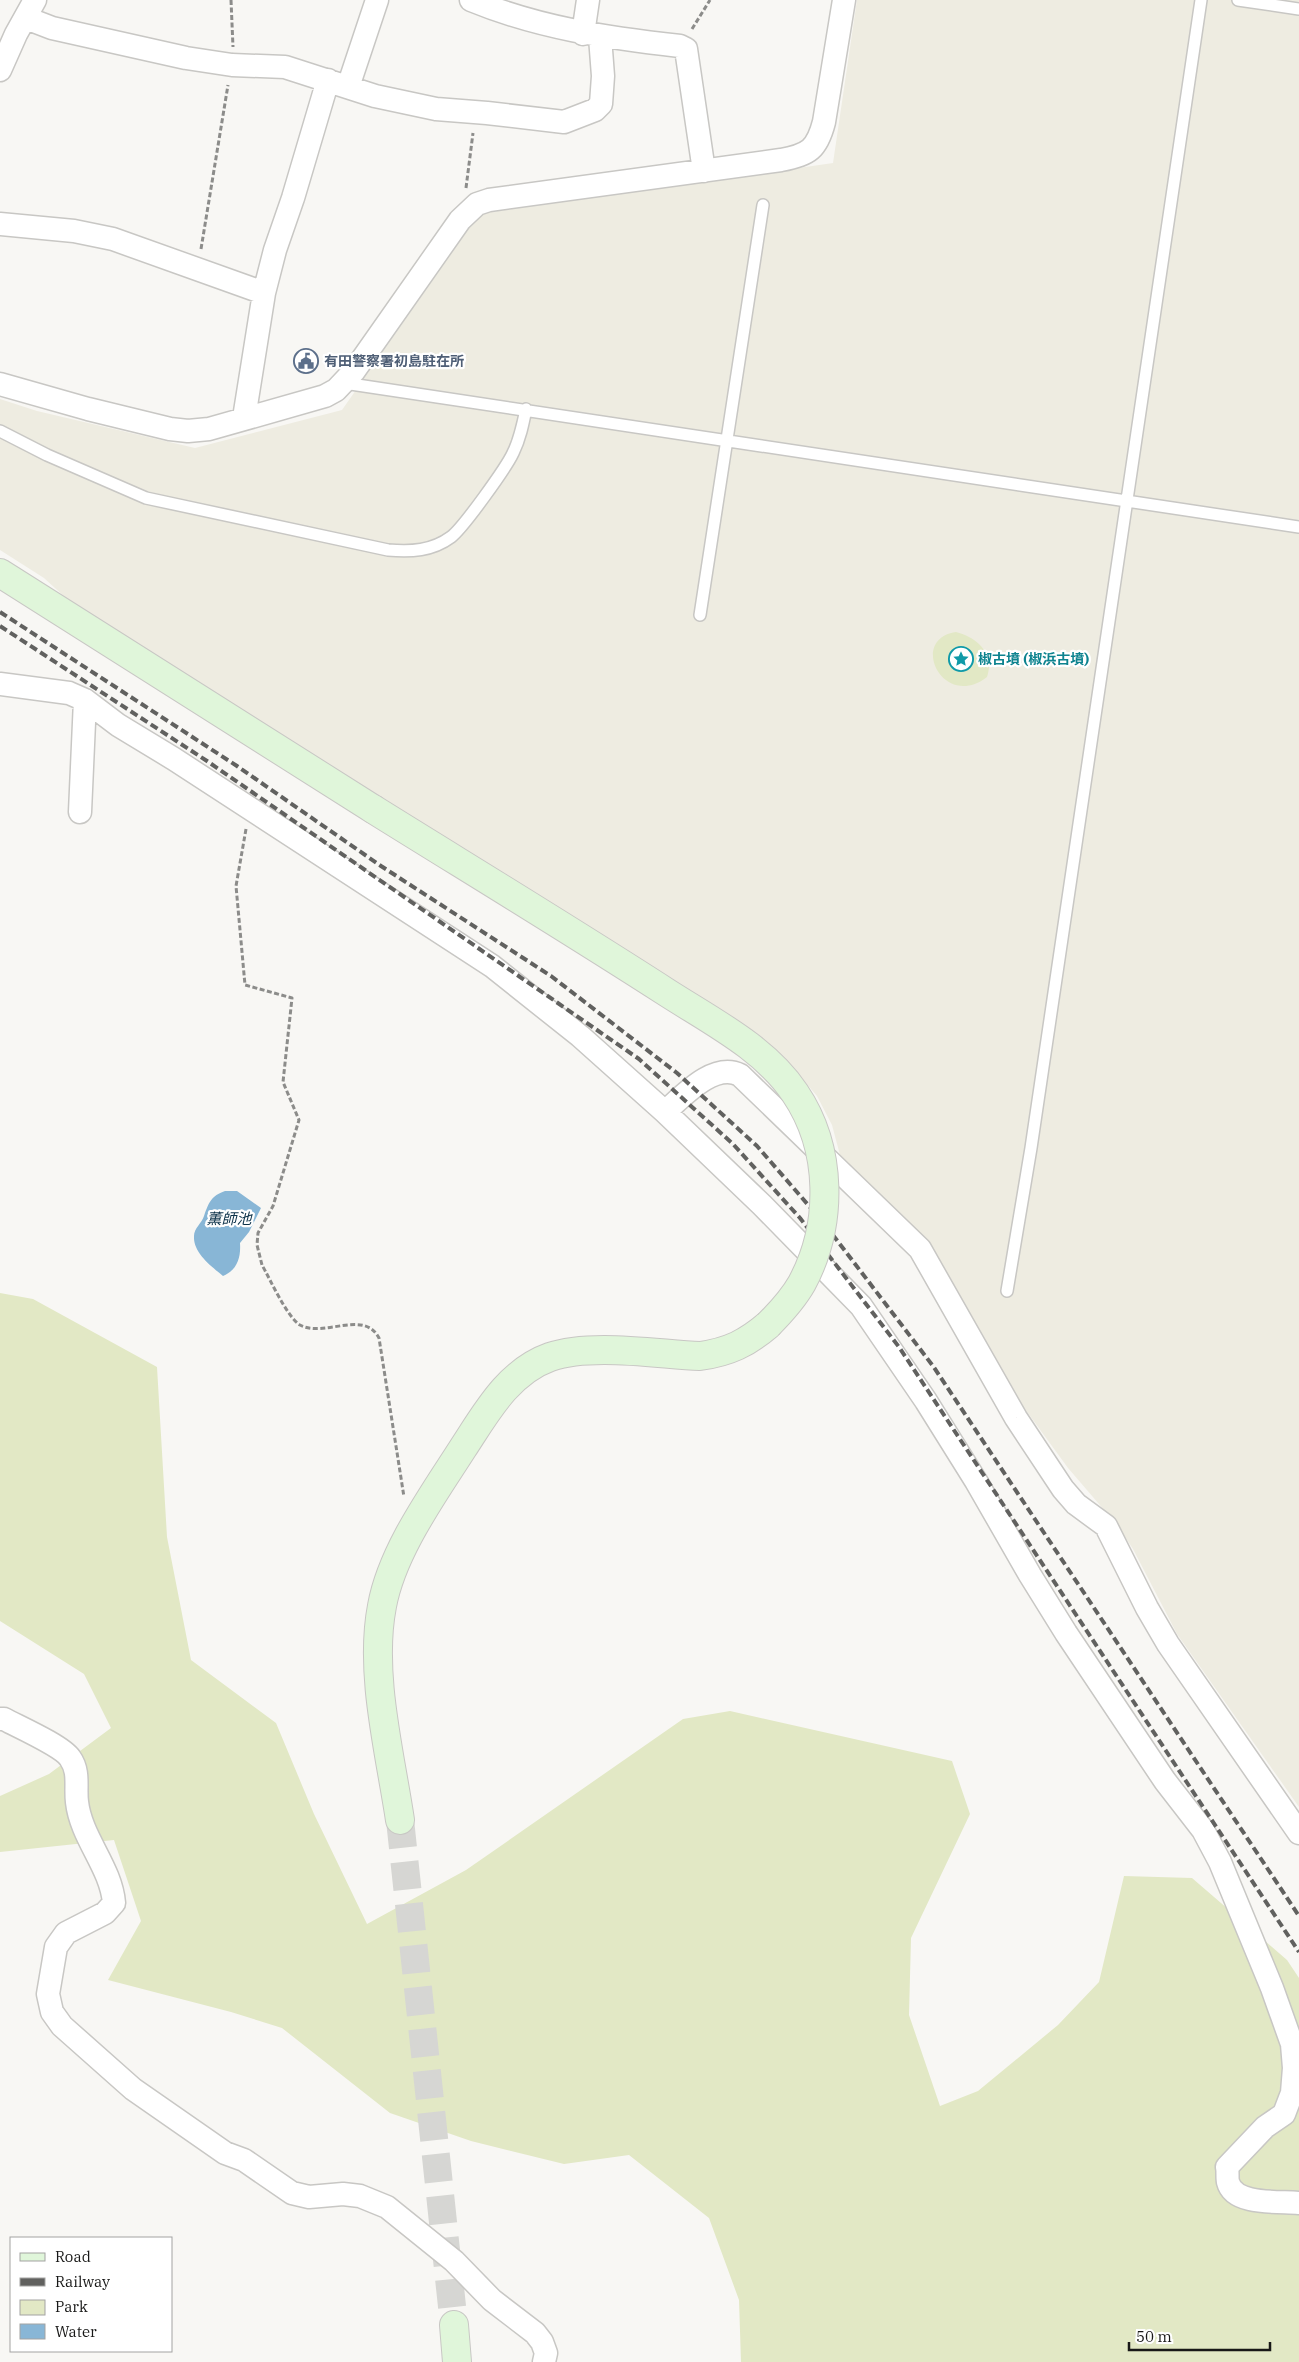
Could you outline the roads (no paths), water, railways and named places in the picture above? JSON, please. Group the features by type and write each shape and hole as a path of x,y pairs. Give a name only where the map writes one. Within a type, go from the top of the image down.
{"street":[{"path":"244,418 264,292 275,250 338,83 378,0"},
{"path":"471,0 531,22 592,36 680,46 686,49 704,171"},
{"path":"0,70 16,34 31,9 52,28 186,58 232,65 286,67 404,103 436,109 564,122 595,110 601,104 603,76 592,36 588,0"},
{"path":"0,384 39,397 170,429 198,430 325,396 344,382 368,354 463,216 477,204 489,200 793,158 806,153 819,139 824,122 844,0"},
{"path":"0,224 74,231 114,239 264,292"},
{"path":"0,573 740,1040 765,1059 795,1092 814,1128 820,1149 824,1180 823,1220 820,1239 802,1284 768,1325 744,1344 716,1354 700,1356 588,1350 568,1352 533,1364 500,1393 410,1535 393,1571 382,1605 378,1655 400,1820"},
{"path":"0,684 69,693 85,700 118,725 492,966 580,1036 665,1112 762,1205 861,1306 926,1401 1066,1633 1165,1781 1204,1830 1220,1862 1272,1988 1292,2044 1294,2068 1292,2093 1284,2114 1265,2127 1228,2167 1228,2184 1239,2196 1254,2201 1299,2203"},
{"path":"80,812 85,700"},
{"path":"665,1112 679,1099 718,1073 732,1071 740,1075 920,1249 1016,1418 1063,1489 1076,1504 1106,1526 1147,1608 1168,1644 1299,1833"},
{"path":"0,1719 4,1719 69,1757 77,1770 77,1803 86,1830 113,1891 114,1903 105,1913 66,1933 56,1948 48,1994 52,2012 62,2026 133,2089 225,2153 244,2160 292,2193 309,2198 343,2194 360,2196 387,2207 454,2261 492,2300 535,2333 542,2342 546,2353 544,2362"},
{"path":"454,2326 457,2362"}],"lane":[{"path":"1007,1291 1032,1139 1201,0"},
{"path":"1238,0 1299,9"},
{"path":"700,615 763,205"},
{"path":"344,382 1299,527"},
{"path":"0,431 47,455 146,498 388,550 411,552 424,550 451,536 465,522 512,456 521,433 526,409"}],"water":[{"name":"薫師池","path":"225,1191 237,1191 261,1208 249,1232 240,1243 240,1254 235,1267 223,1276 208,1263 196,1248 194,1236 195,1230 203,1219 211,1200"}],"tunnel":[{"path":"400,1820 454,2325"}],"railway":[{"path":"0,612 237,766 381,866 551,976 677,1073 757,1146 823,1222 933,1366 1299,1916"},
{"path":"0,626 207,761 639,1059 733,1144 800,1218 899,1347 1299,1952"}],"place":[{"name":"有田警察署初島駐在所","path":"306,361"},
{"name":"椒古墳 (椒浜古墳)","path":"961,659"}]}
